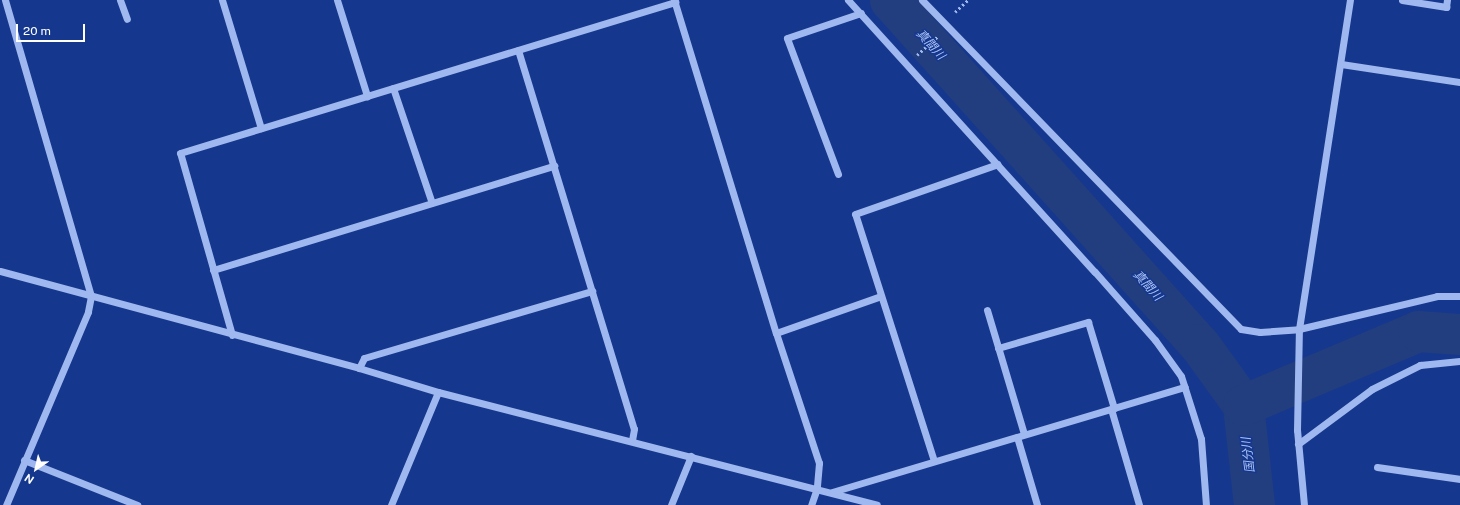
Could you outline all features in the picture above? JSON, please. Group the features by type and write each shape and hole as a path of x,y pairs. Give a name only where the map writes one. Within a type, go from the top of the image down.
{"street":[{"path":"5,0 91,296 88,312 6,505"},
{"path":"120,0 126,19"},
{"path":"222,0 261,128"},
{"path":"337,0 367,96"},
{"path":"848,0 998,164 1155,340 1181,376 1201,439 1206,505"},
{"path":"922,0 1241,329 1260,332 1300,329 1422,299 1437,296 1460,296"},
{"path":"1304,505 1297,430 1300,329 1350,0"},
{"path":"1402,0 1446,7 1448,0"},
{"path":"232,335 180,153 674,1 776,334 819,463 817,488 811,505"},
{"path":"838,174 787,38 860,13"},
{"path":"518,50 634,429 632,440"},
{"path":"1341,64 1460,82"},
{"path":"394,88 432,203"},
{"path":"934,461 855,214 998,164"},
{"path":"213,270 554,166"},
{"path":"0,271 232,335 359,368 438,392 632,440 877,505"},
{"path":"359,368 364,358 592,291"},
{"path":"776,334 881,296"},
{"path":"987,310 1021,436 1037,505"},
{"path":"998,348 1088,322 1139,505"},
{"path":"1298,444 1372,389 1420,365 1460,361"},
{"path":"832,492 1184,387"},
{"path":"391,505 438,392"},
{"path":"671,505 691,456"},
{"path":"24,460 137,505"},
{"path":"1377,467 1460,479"}],"path":[{"path":"913,58 948,27"}],"waterway":[{"name":"真間川","path":"890,0 1199,344 1243,405 1254,505"},
{"name":"真間川","path":"1243,405 1418,331 1460,334"}],"water label":[{"name":"国分川","path":"1249,455"}]}
